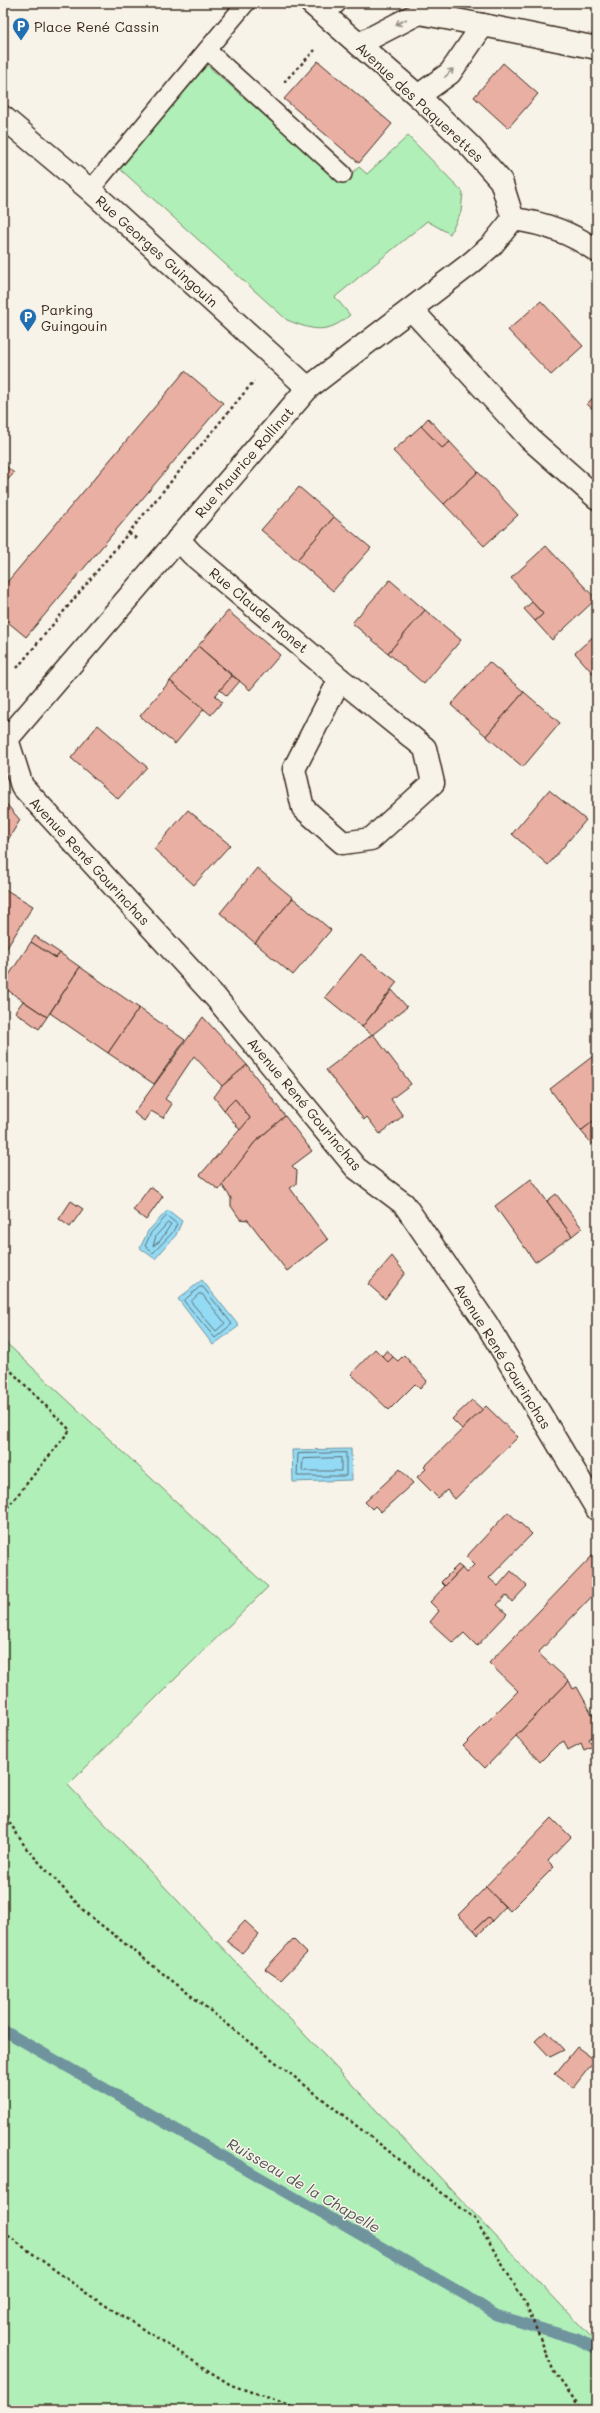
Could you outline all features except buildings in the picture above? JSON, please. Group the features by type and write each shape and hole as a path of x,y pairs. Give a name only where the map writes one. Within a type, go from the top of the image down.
{"street":[{"name":"Avenue des Paquerettes","path":"325,7 358,44 418,96 470,146 501,181 513,219"},
{"path":"358,44 419,13 597,48"},
{"path":"418,96 450,73 483,25"},
{"name":"Rue Georges Guingouin","path":"3,117 90,190 308,388"},
{"path":"513,219 539,222 580,239 597,251"},
{"name":"Rue Maurice Rollinat","path":"5,739 308,388 412,310 492,245 513,219"},
{"path":"412,310 530,438 597,498"},
{"name":"Rue Claude Monet","path":"178,539 192,554 340,679 425,748 434,783 371,839 343,843 303,808 294,769 340,679"},
{"name":"Avenue René Gourinchas","path":"5,739 22,786 216,998 356,1168 404,1204 486,1323 597,1508"}],"lane":[{"path":"90,190 246,3"},
{"path":"206,50 343,174"}],"path":[{"path":"264,103 315,50"},
{"path":"18,668 274,357"},
{"path":"129,533 137,539"},
{"path":"67,607 71,610"},
{"path":"3,1363 70,1430 3,1513"},
{"path":"3,1812 26,1848 86,1913 475,2219 526,2304 554,2372 582,2410"},
{"path":"3,2232 88,2295 232,2385 304,2410"}],"green space":[{"path":"207,65 341,183 359,167 367,174 408,136 463,192 461,212 450,234 427,221 335,297 350,315 334,326 319,329 287,320 120,169"},
{"path":"3,1340 268,1587 68,1785 597,2343 597,2410 3,2410"}],"water":[{"path":"168,1210 182,1221 176,1235 155,1259 140,1248 148,1231"},
{"path":"202,1280 239,1326 213,1345 178,1299"},
{"path":"351,1449 352,1480 293,1482 292,1450"}],"waterway":[{"name":"Ruisseau de la Chapelle","path":"3,2030 467,2296 496,2315 577,2339 597,2349"}],"place":[{"name":"Place René Cassin","path":"21,41"},
{"name":"Parking Guingouin","path":"28,332"}]}
